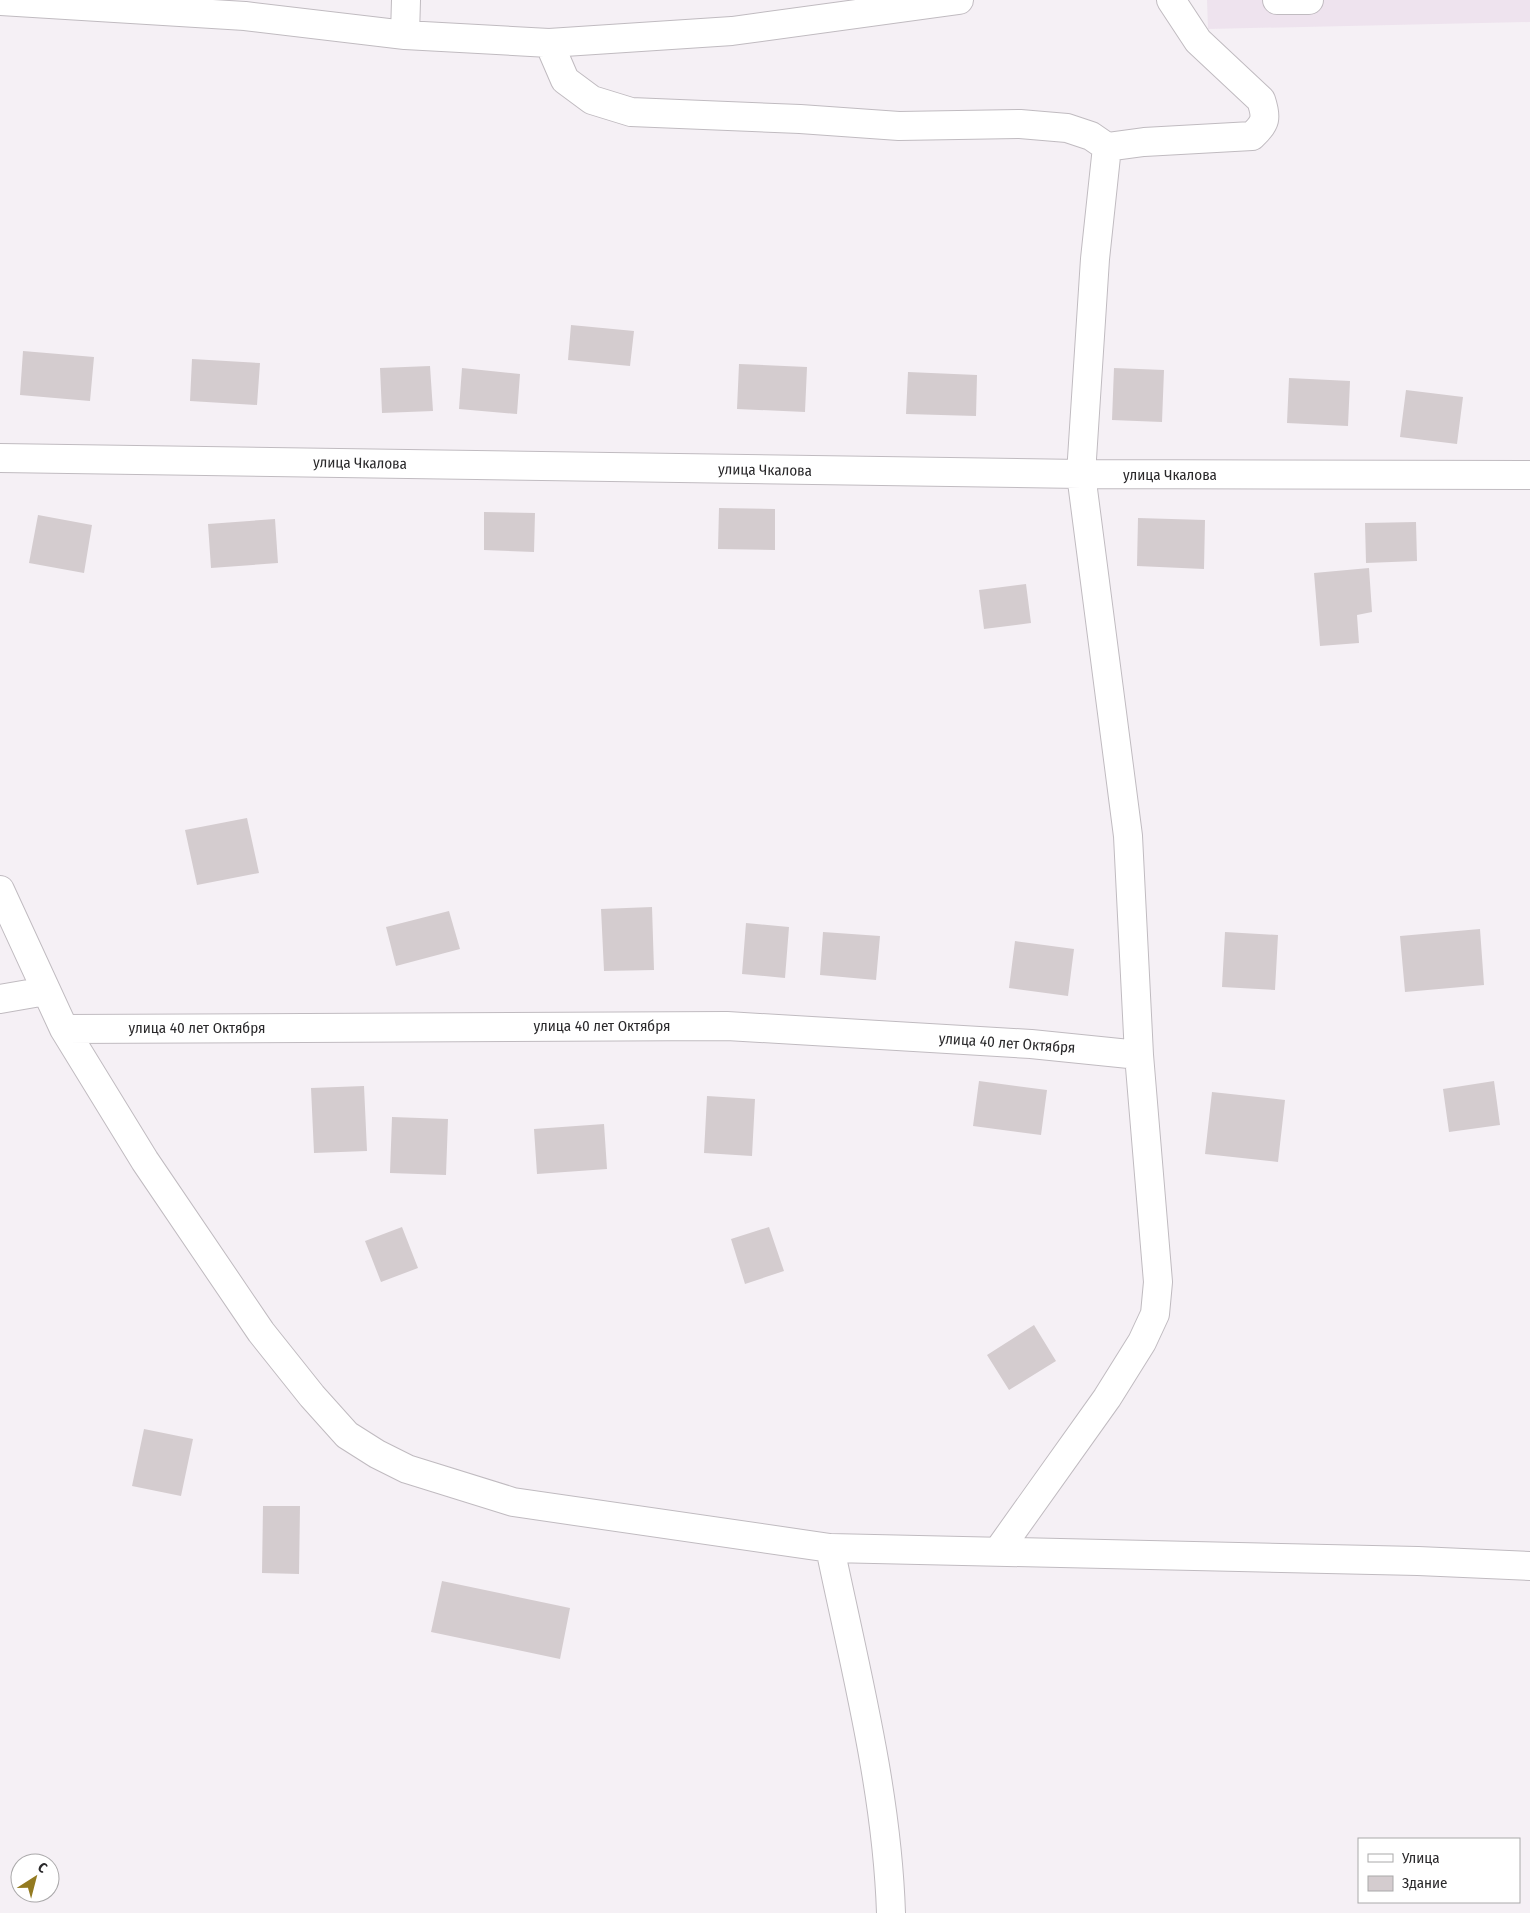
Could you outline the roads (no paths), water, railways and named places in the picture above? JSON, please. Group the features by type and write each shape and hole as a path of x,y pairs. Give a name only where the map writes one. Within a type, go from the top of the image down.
{"street":[{"path":"0,0 245,16 405,35 549,43 732,31 959,0"},
{"path":"405,35 406,0"},
{"path":"549,43 565,80 592,100 631,112 800,119 898,126 1020,124 1067,128 1091,136 1107,147 1144,142 1252,136 1264,122 1265,111 1261,100 1198,41 1171,0"},
{"path":"1278,0 1309,0"},
{"path":"998,1551 1107,1398 1142,1342 1155,1314 1158,1282 1139,1055 1128,836 1081,474 1095,259 1107,147"},
{"name":"улица Чкалова","path":"0,458 1081,474 1530,475"},
{"path":"0,890 64,1029 145,1161 261,1332 312,1396 348,1435 376,1454 408,1469 513,1502 830,1548 1418,1561 1530,1566"},
{"path":"0,999 46,991"},
{"name":"улица 40 лет Октября","path":"64,1029 727,1026 1031,1044 1139,1055"},
{"path":"830,1548 875,1765 890,1880 891,1913"}]}
